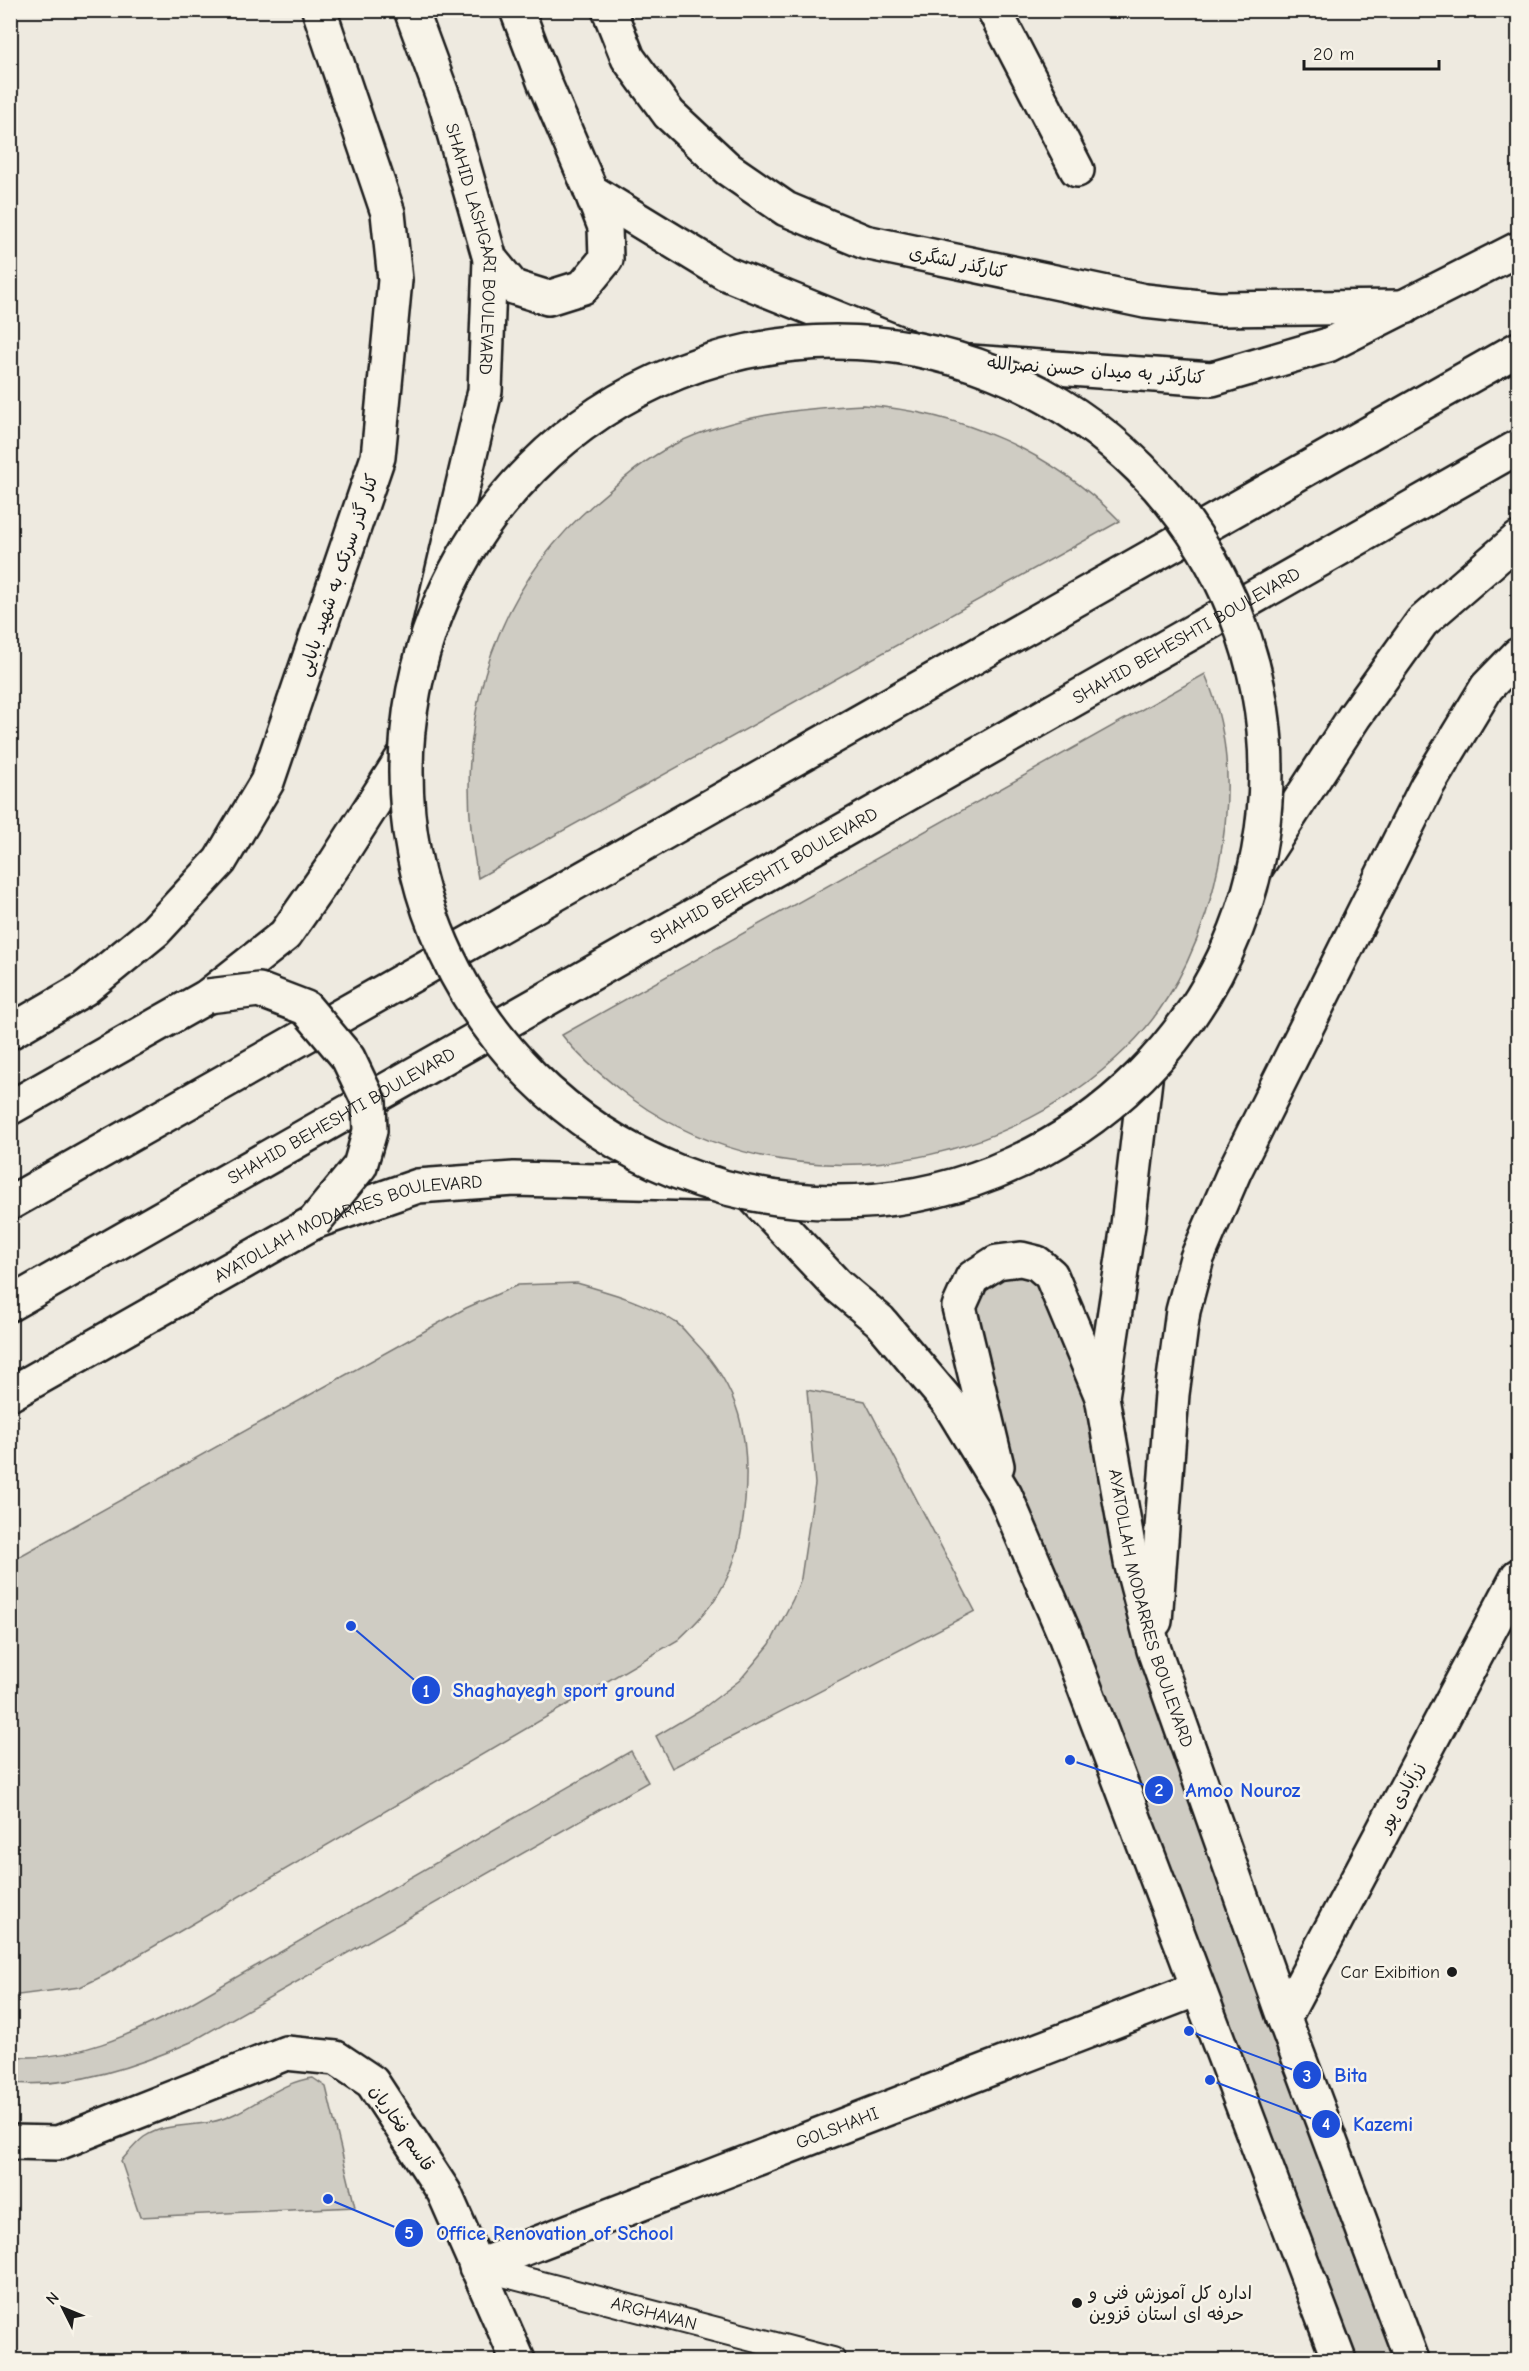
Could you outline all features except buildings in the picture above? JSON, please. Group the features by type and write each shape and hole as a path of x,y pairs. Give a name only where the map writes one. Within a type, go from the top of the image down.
{"main road":[{"name":"کنار گذر سرتک به شهید بابایی","path":"10,1032 84,989 155,931 220,861 267,782 378,458 395,280 388,213 319,10"},
{"name":"SHAHID LASHGARI BOULEVARD","path":"411,10 446,105 490,260 485,391 428,633"},
{"path":"490,260 513,287 548,298 583,287 606,259 605,227 545,84 517,10"},
{"name":"کنارگذر لشگری","path":"609,10 628,58 662,104 728,169 786,209 865,242 1145,301 1208,308 1405,307"},
{"path":"994,10 1077,170"},
{"path":"591,191 725,273 908,346 970,362 1057,404 1124,453 1176,505 1218,570 1239,617 1262,679 1272,773 1256,868 1239,929 1199,1005 1146,1071 1059,1141 957,1186 848,1204 752,1195 628,1154 556,1105 491,1034 456,976 421,906 407,837 405,754 428,633 483,525 539,458 606,406 670,375 759,346 825,342 908,346"},
{"name":"کنارگذر به میدان حسن نصرالله","path":"970,362 1212,379 1328,345 1518,249"},
{"path":"10,1203 1518,349"},
{"name":"SHAHID BEHESHTI BOULEVARD","path":"10,1304 1518,447"},
{"path":"1256,868 1354,717 1422,622 1518,538"},
{"path":"1154,1650 1172,1394 1183,1311 1197,1258 1235,1170 1427,786 1487,687 1518,655"},
{"path":"10,1108 208,996 285,934 336,862 405,754"},
{"path":"208,996 259,990 306,1008 348,1058 369,1102 370,1131 360,1166 315,1221"},
{"name":"AYATOLLAH MODARRES BOULEVARD","path":"1146,1071 1128,1225 1102,1396 1131,1562 1154,1650 1284,2018 1412,2361"},
{"name":"AYATOLLAH MODARRES BOULEVARD","path":"10,1394 315,1221 417,1186 514,1179 716,1184"},
{"path":"752,1195 837,1285 880,1321 934,1385 949,1403 1005,1496 1064,1633 1339,2361"},
{"path":"1005,1496 959,1307 972,1278 997,1262 1021,1259 1037,1263 1051,1275 1102,1396"},
{"name":"زرآبادی پور","path":"1284,2018 1518,1576"},
{"name":"GOLSHAHI","path":"476,2267 1197,1989"},
{"name":"قاسم فخاریان","path":"10,2142 58,2143 286,2053 336,2058 372,2082 444,2192 518,2361"}],"lane":[{"name":"ARGHAVAN","path":"476,2267 833,2361"}],"shaded area":[{"path":"863,405 935,416 1002,439 1065,474 1120,521 478,878 471,826 469,774 474,723 485,673 503,626 527,581 558,540 596,502 633,471 662,451 695,435 766,415 814,408"},
{"path":"1205,674 1214,697 1224,743 1227,767 1226,815 1213,888 1187,962 1161,1007 1128,1047 1074,1092 1014,1126 948,1150 880,1162 811,1163 744,1152 679,1127 619,1089 582,1057 562,1035"},
{"path":"1037,1263 1102,1397 1131,1562 1412,2360 1339,2360 1005,1495 965,1290"},
{"path":"577,1283 640,1304 678,1324 710,1359 732,1395 739,1414 746,1455 744,1511 739,1544 733,1564 724,1584 709,1607 678,1640 105,1975 80,1987 11,1996 11,1561 466,1308 518,1285"},
{"path":"807,1390 865,1401 975,1611 672,1768 656,1736 702,1709 740,1680 770,1644 801,1578 815,1484"},
{"path":"631,1751 648,1782 191,2042 148,2060 103,2074 57,2082 11,2083 11,2056 34,2057 79,2051 145,2027 186,2006"},
{"path":"313,2078 326,2087 355,2207 140,2217 121,2161 144,2137 168,2127 202,2124 224,2118 287,2086"}],"place":[{"name":"Shaghayegh sport ground","path":"351,1626"},
{"name":"Amoo Nouroz","path":"1070,1760"},
{"name":"Car Exibition","path":"1452,1972"},
{"name":"Bita","path":"1189,2031"},
{"name":"Kazemi","path":"1210,2080"},
{"name":"Office Renovation of School","path":"328,2199"},
{"name":"اداره کل آموزش فنی و حرفه ای استان قزوین","path":"1077,2303"}]}
